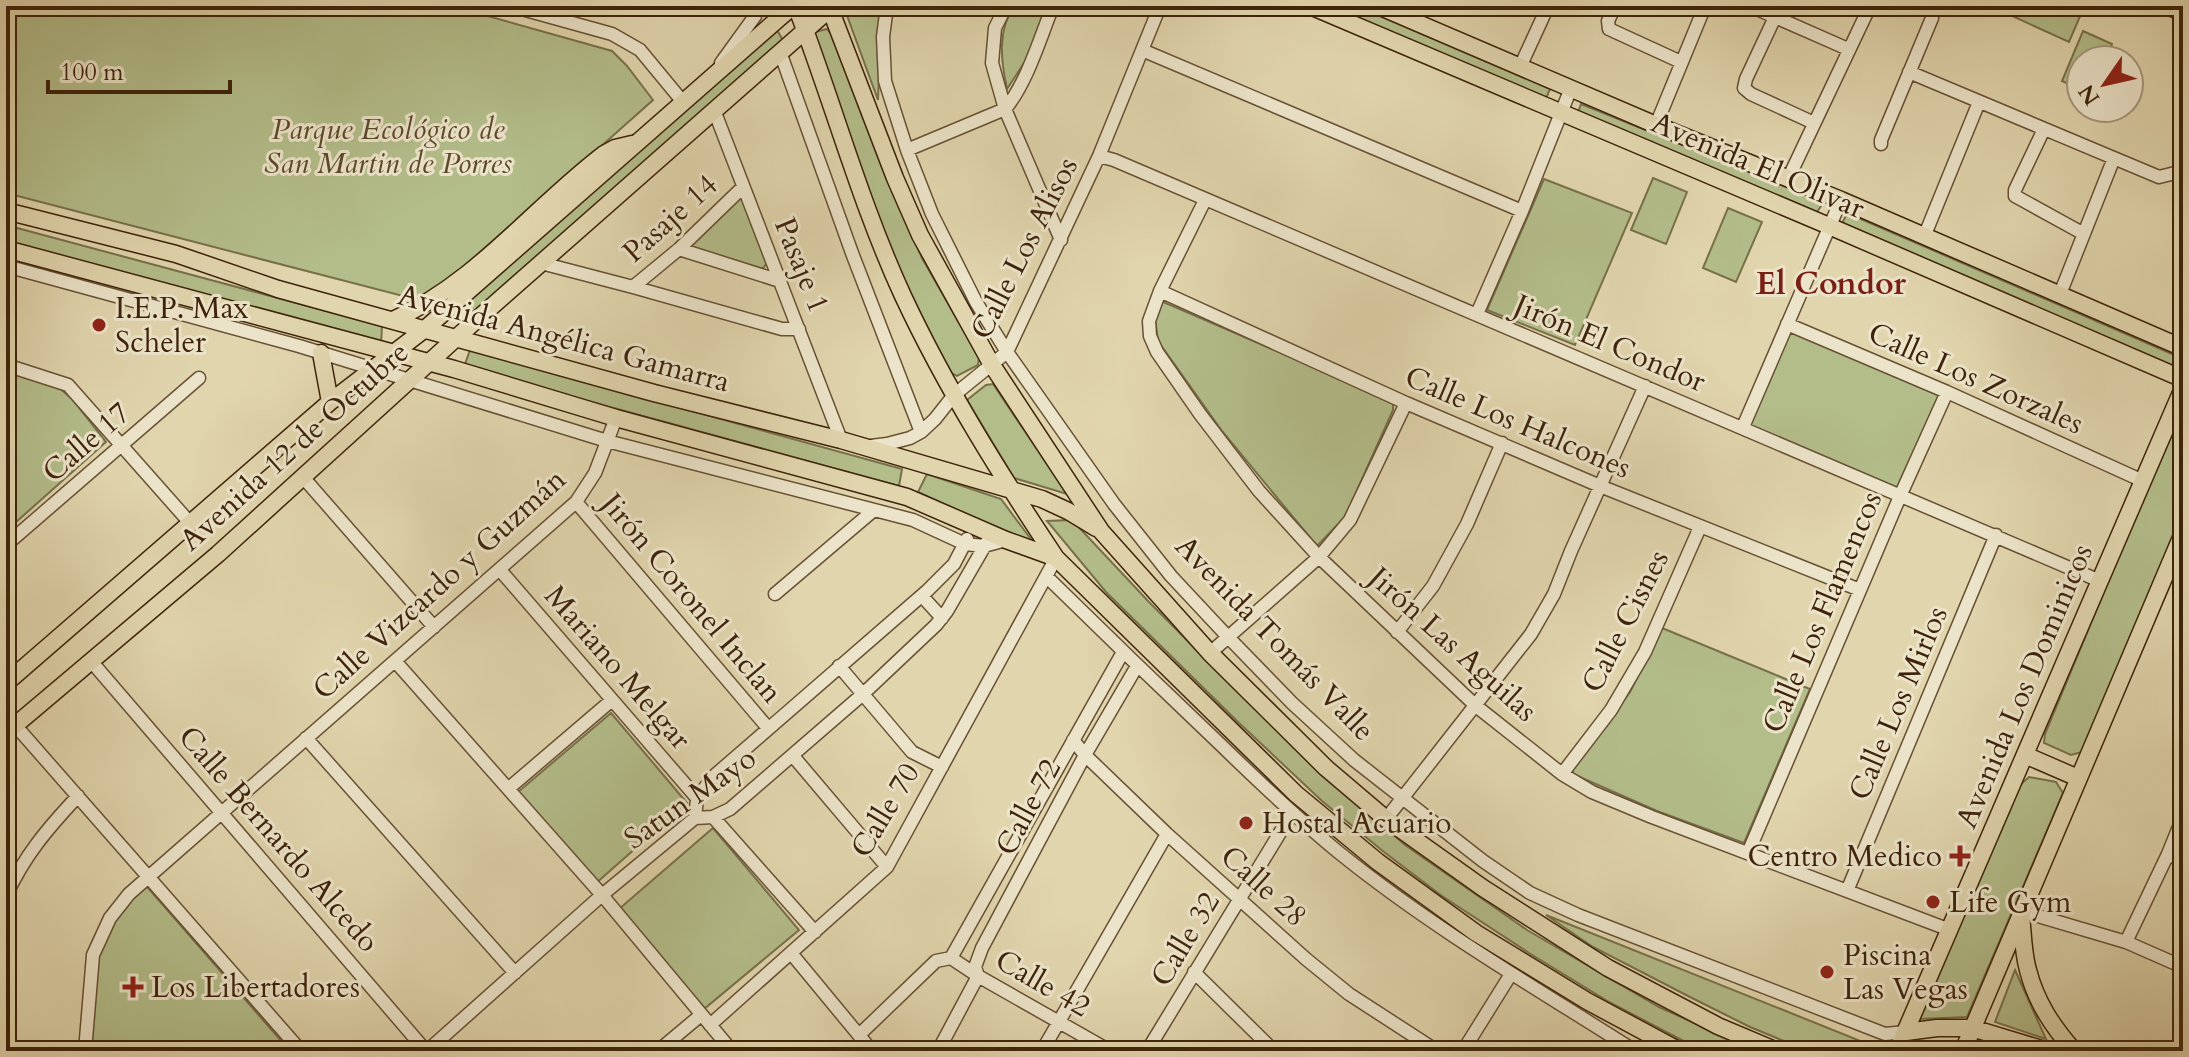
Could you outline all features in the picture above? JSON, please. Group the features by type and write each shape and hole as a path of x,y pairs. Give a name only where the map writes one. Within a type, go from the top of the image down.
{"main road":[{"name":"Avenida 12 de Octubre","path":"6,683 330,402 425,329 794,6"},
{"path":"794,6 902,295 954,395 1056,558 1296,794 1378,862 1476,933 1587,1001 1680,1051"},
{"name":"Avenida El Olivar","path":"1310,6 2183,379"},
{"name":"Avenida 12 de Octubre","path":"10,729 218,554 408,380 831,7"},
{"name":"Avenida Tomás Valle","path":"831,7 878,137 920,235 992,365 1101,531 1210,653 1326,768 1386,819 1483,888 1608,968 1718,1026 1777,1051"},
{"name":"Avenida El Olivar","path":"1386,8 2183,348"},
{"path":"393,320 427,304 470,271 604,154 637,143"},
{"name":"Avenida Angélica Gamarra","path":"6,211 176,254 278,289 654,393 841,440 1042,499 1101,531"},
{"name":"Avenida Angélica Gamarra","path":"6,249 394,353 616,418 907,497 975,526 994,540 1056,558"},
{"path":"321,353 330,402"},
{"name":"Avenida Los Dominicos","path":"1897,1051 2181,397"},
{"path":"913,520 919,503"},
{"path":"1963,1051 2183,533"},
{"path":"2025,755 2078,778"},
{"path":"2021,912 2027,968 2039,1003 2074,1051"},
{"name":"Avenida Tomás Valle","path":"1906,1032 1972,1028 2048,1051"}],"street":[{"path":"511,6 612,34 640,50 683,102"},
{"path":"711,78 755,16 757,6"},
{"name":"Avenida Tomás Valle","path":"887,6 883,37 885,81 919,183 976,302 1007,352 1114,504 1171,576 1302,713 1402,798 1530,893 1885,1034 1906,1032"},
{"path":"1006,6 995,28 992,63 1005,109 1061,240"},
{"path":"907,150 1005,109 1030,63 1053,6"},
{"name":"Calle Los Alisos","path":"864,447 910,438 921,432 954,395 1007,352 1099,156 1160,6"},
{"path":"1520,67 1548,6"},
{"path":"1615,6 1608,21 1609,29 1681,62"},
{"path":"1656,125 1705,6"},
{"path":"1750,6 1848,49"},
{"path":"1788,179 1870,6"},
{"path":"2162,6 2181,11"},
{"path":"1775,17 1744,88 1814,123"},
{"path":"1881,144 1932,18"},
{"path":"1142,50 1522,211"},
{"path":"780,52 852,253 921,432"},
{"path":"1909,72 2159,177 2183,171"},
{"path":"1477,314 1571,88"},
{"path":"1924,237 1979,102"},
{"name":"Pasaje 1","path":"714,110 841,440"},
{"path":"2044,129 2015,196 2084,234"},
{"name":"Jirón El Condor","path":"1099,156 2100,581"},
{"path":"2060,294 2114,158"},
{"name":"Pasaje 14","path":"633,287 679,249 743,187"},
{"name":"Jirón Las Aguilas","path":"1205,200 1160,291 1149,321 1150,336 1157,352 1204,420 1259,491 1319,557 1476,706 1562,774 1592,792 1950,930"},
{"path":"1743,427 1841,200"},
{"path":"679,249 780,281"},
{"path":"541,263 782,329 799,329"},
{"name":"Avenida Angélica Gamarra","path":"6,266 321,353 607,441 913,520 965,544 994,540"},
{"name":"Calle Los Halcones","path":"1160,291 1406,403 1600,486 1860,590"},
{"name":"Calle Los Zorzales","path":"1787,324 2143,481"},
{"path":"6,365 68,385 191,524"},
{"name":"Calle 17","path":"6,545 199,378"},
{"path":"1386,819 1531,634 1546,608 1645,386"},
{"name":"Calle Los Flamencos","path":"1748,853 1947,392"},
{"path":"1210,653 1319,557 1356,511 1406,403"},
{"name":"Calle Vizcardo y Guzmán","path":"85,1051 93,955 110,918 129,894 576,502 595,473 616,418"},
{"path":"1397,632 1433,586 1467,524 1502,443"},
{"path":"302,476 434,627"},
{"name":"Jirón Coronel Inclan","path":"576,502 768,728"},
{"path":"775,594 874,510"},
{"path":"695,818 697,798 714,776 922,596 954,564 975,526"},
{"name":"Calle Cisnes","path":"1562,774 1611,710 1645,652 1700,527"},
{"name":"Calle Los Mirlos","path":"1847,891 1996,535"},
{"name":"Satun Mayo","path":"427,1051 602,895 695,818 713,817 730,809 863,694 942,618 994,540"},
{"path":"1056,558 1046,576 1292,813 1343,856 1416,910 1635,1051"},
{"name":"Mariano Melgar","path":"500,570 697,798"},
{"name":"Calle 70","path":"658,1051 706,1020 791,953 887,867 1046,576"},
{"path":"922,596 942,618"},
{"path":"859,1035 936,961 951,958 1123,652"},
{"name":"Calle Bernardo Alcedo","path":"91,661 427,1051"},
{"path":"395,661 602,895 732,1051"},
{"path":"839,666 912,752 942,767"},
{"name":"Calle 72","path":"938,1051 978,976 975,967 982,948 1085,755 1137,666"},
{"path":"509,788 612,700"},
{"path":"10,729 78,796 301,1051"},
{"name":"Calle Vizcardo y Guzmán","path":"306,738 515,973"},
{"name":"Calle 28","path":"1073,740 1167,834 1349,994 1437,1051"},
{"path":"793,756 887,867"},
{"path":"6,896 30,852 78,796"},
{"name":"Calle 32","path":"1147,1051 1292,813"},
{"path":"713,817 815,932"},
{"path":"2126,942 2183,817"},
{"path":"1042,1051 1167,834"},
{"path":"2168,854 2183,861"},
{"path":"2021,912 2126,942 2183,967"},
{"path":"964,935 982,948"},
{"path":"791,953 872,1051"},
{"name":"Calle 42","path":"951,958 1110,1051"},
{"path":"1194,972 1274,1051"},
{"path":"1463,1051 1511,974"}],"green space":[{"name":"Parque Ecológico de San Martin de Porres","path":"6,6 452,6 612,51 653,100 426,302 6,193"},
{"path":"850,6 882,6 878,100 845,10"},
{"path":"1014,6 1048,6 1026,60 1007,89 1002,57 1003,36"},
{"path":"1324,6 1358,6 1550,89 1545,101"},
{"path":"2014,6 2084,7 2069,42 2010,15"},
{"path":"827,29 922,258 979,358 978,365 957,376 943,364 882,232 813,37 815,32"},
{"path":"777,30 784,42 472,314 460,306"},
{"path":"2083,31 2112,44 2078,44"},
{"path":"1581,104 1824,202 1814,216 1577,115"},
{"path":"1653,178 1687,192 1666,244 1631,230"},
{"path":"1544,179 1632,213 1575,345 1487,310"},
{"path":"739,198 743,199 768,261 760,270 690,247"},
{"path":"1728,208 1762,222 1736,282 1703,268"},
{"path":"1847,213 2179,357 2173,370 1840,228"},
{"path":"6,225 382,326 381,345 6,241"},
{"path":"1161,301 1393,401 1393,410 1345,517 1317,546 1222,431 1158,341 1155,318"},
{"path":"1787,324 1947,392 1901,494 1743,427"},
{"path":"470,350 902,469 899,486 464,367"},
{"path":"6,370 56,385 72,399 106,442 6,531"},
{"path":"993,384 1067,494 1014,478 967,400 986,385"},
{"path":"2183,415 2183,521 2086,751 2071,755 2044,743 2045,734 2174,423"},
{"path":"927,474 1001,499 1036,546 918,492"},
{"path":"1072,520 1288,742 1405,845 1527,930 1659,1007 1756,1051 1705,1051 1609,1002 1442,896 1384,852 1322,801 1238,722 1106,592 1047,521"},
{"path":"1662,628 1810,689 1744,843 1657,811 1573,774 1573,768 1630,692"},
{"path":"611,713 687,803 595,884 518,792"},
{"path":"2029,777 2056,782 2063,793 1967,1017 1920,1019 2019,786"},
{"path":"713,828 799,930 704,1009 619,909"},
{"name":"Los Libertadores","path":"143,882 290,1051 87,1051 98,948 116,911"},
{"path":"1546,915 1873,1046 1872,1051 1808,1051 1750,1027 1593,947"},
{"path":"2015,970 2046,1039 1995,1022"}],"place":[{"name":"I.E.P. Max Scheler","path":"99,325"},
{"name":"Hostal Acuario","path":"1246,823"},
{"name":"Centro Medico","path":"1960,856"},
{"name":"Life Gym","path":"1933,902"},
{"name":"Piscina Las Vegas","path":"1827,972"},
{"name":"Los Libertadores","path":"133,987"}],"district":[{"name":"El Condor","path":"1831,283"}]}
